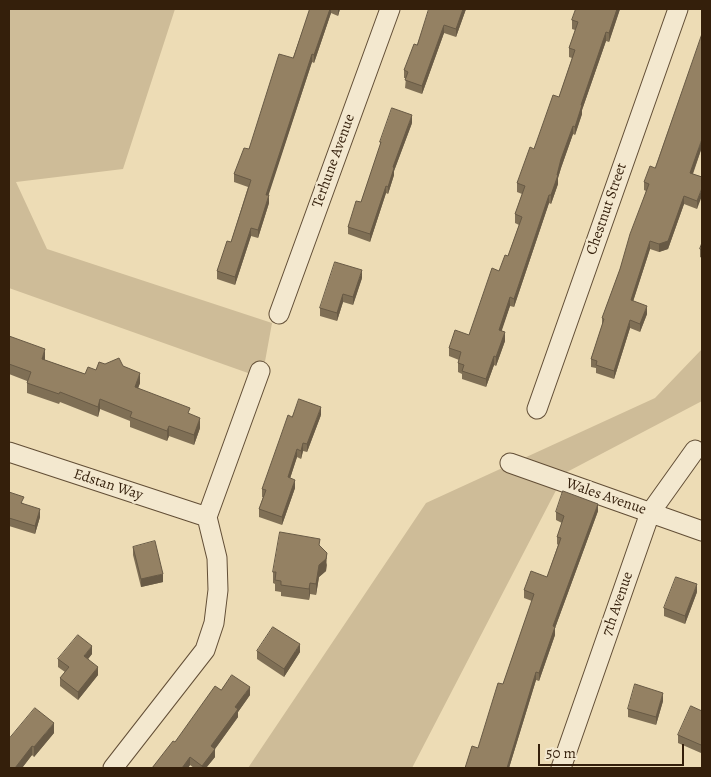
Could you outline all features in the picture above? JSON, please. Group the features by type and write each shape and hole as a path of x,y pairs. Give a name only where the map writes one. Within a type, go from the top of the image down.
{"street":[{"name":"Terhune Avenue","path":"279,314 390,9"},
{"name":"Chestnut Street","path":"537,410 678,9"},
{"path":"113,768 205,650 214,623 218,590 217,558 207,517 260,371"},
{"name":"7th Avenue","path":"561,768 650,513 696,450"},
{"name":"Edstan Way","path":"9,452 207,517"},
{"name":"Wales Avenue","path":"510,463 702,531"}],"shaded area":[{"path":"9,9 175,9 123,169 16,182 47,249 272,323 262,378 9,288"},
{"path":"702,349 702,401 565,473 412,768 248,768 426,503 655,398"}],"building":[{"path":"310,9 330,9 314,55 312,54 266,195 269,195 258,230 251,228 235,277 217,271 227,241 231,242 251,180 234,174 244,148 249,149 279,54 293,58"},
{"path":"429,9 463,9 456,29 444,25 422,86 405,80 408,72 404,70 414,44 417,45"},
{"path":"576,9 617,9 609,33 606,32 575,127 573,126 561,159 558,175 551,195 549,195 514,299 510,297 499,330 505,332 486,379 462,371 464,365 458,363 461,352 449,348 455,330 469,335 492,268 499,271 505,255 508,256 522,217 515,214 525,186 517,183 530,147 534,149 553,95 559,97 575,50 569,48 578,22 572,20"},
{"path":"702,34 702,139 690,173 702,177 702,188 697,201 684,196 668,241 659,244 650,241 631,300 647,306 640,324 630,320 614,371 596,365 597,361 591,359 604,319 602,318 649,184 644,182 650,166 655,168"},
{"path":"392,108 412,115 370,234 348,227 356,201 361,202"},
{"path":"335,262 362,270 353,297 343,294 337,313 320,308"},
{"path":"9,336 45,349 42,359 85,374 88,367 96,370 99,362 105,364 119,358 123,366 140,373 135,387 190,408 188,413 200,418 194,435 169,426 167,431 130,417 132,412 100,399 98,407 60,392 59,394 27,383 31,372 9,364"},
{"path":"299,399 321,407 307,444 303,443 301,451 297,449 288,477 295,480 282,517 259,509 266,490 262,489 288,415 292,417"},
{"path":"563,491 598,504 553,626 555,627 539,673 536,672 507,768 465,768 472,746 478,748 498,683 503,684 534,594 524,590 531,571 547,577 561,538 557,537 564,516 556,512"},
{"path":"9,492 24,497 21,503 40,509 35,526 9,518"},
{"path":"280,532 320,539 319,545 327,553 326,559 319,565 316,584 310,583 309,589 281,585 281,581 275,580 276,572 273,572"},
{"path":"155,541 163,574 141,579 133,547"},
{"path":"676,577 697,584 685,616 664,608"},
{"path":"273,627 300,644 284,669 257,651"},
{"path":"78,635 92,646 84,656 98,667 78,692 60,678 69,667 58,659"},
{"path":"232,675 250,687 235,707 238,709 211,746 215,749 202,766 190,757 182,768 152,768 173,741 175,742 215,686 221,690"},
{"path":"635,684 663,693 656,717 628,709"},
{"path":"691,706 702,711 701,745 678,735"},
{"path":"35,708 54,723 34,747 32,746 15,768 9,768 9,739"}]}
